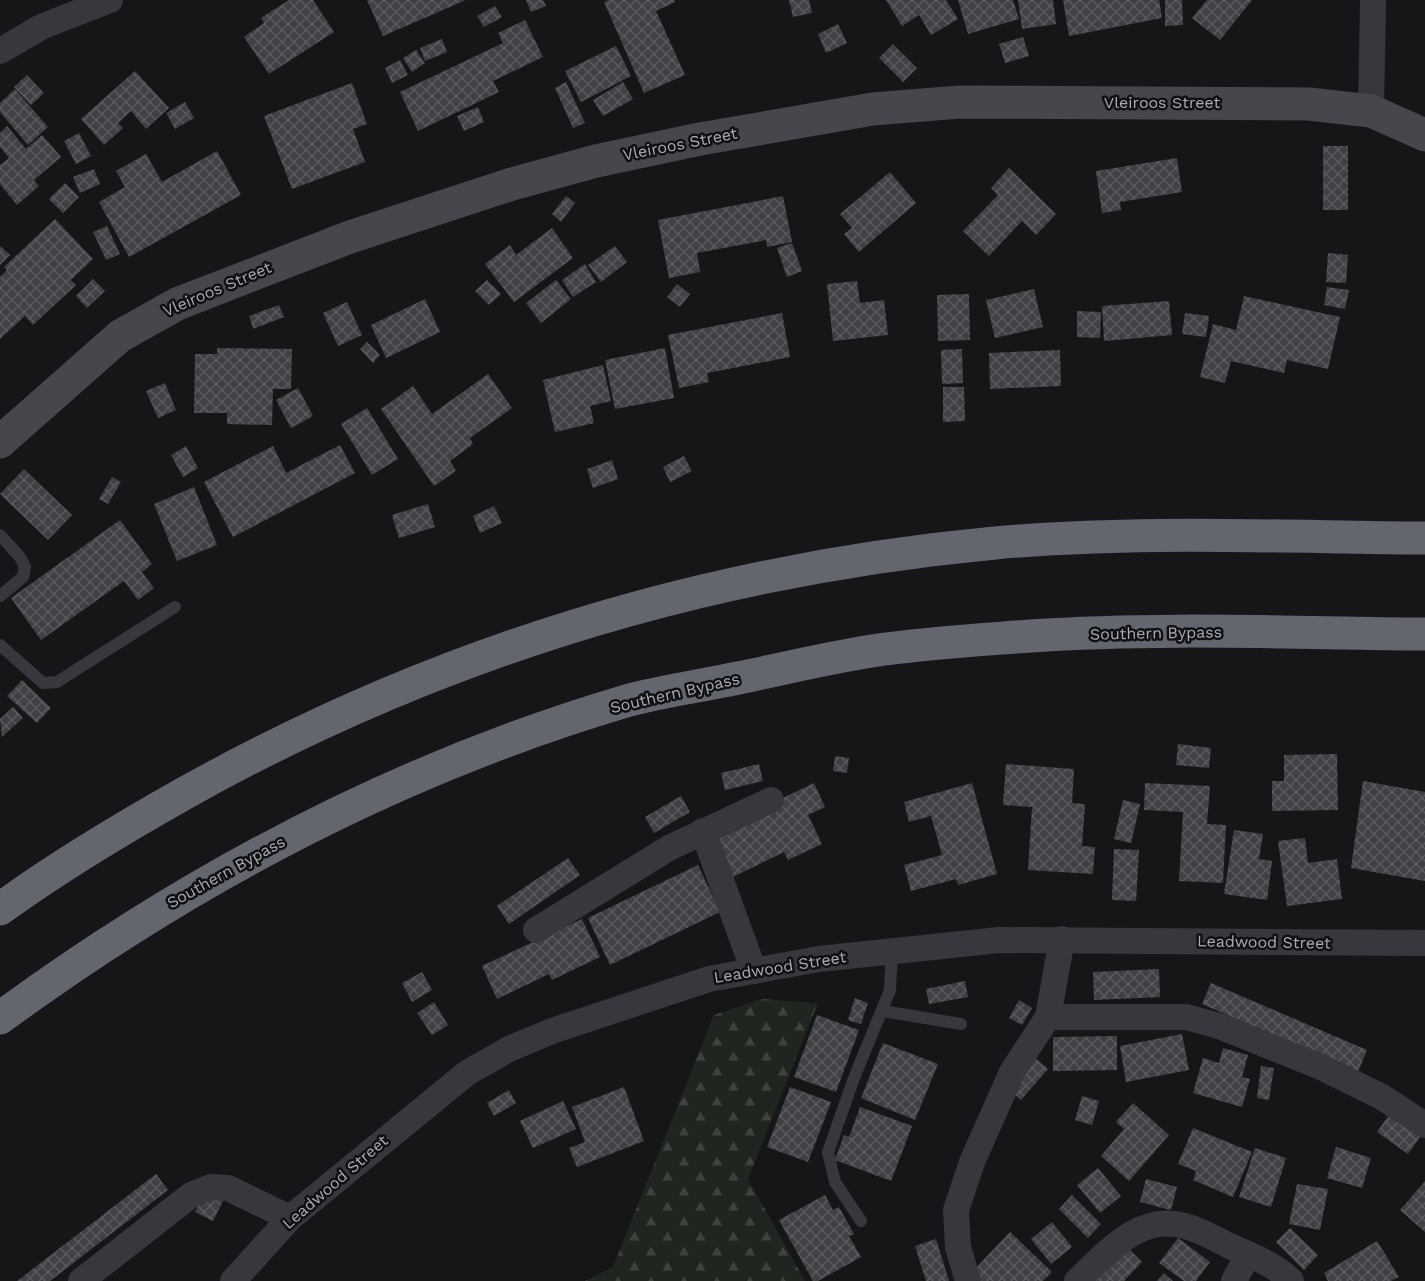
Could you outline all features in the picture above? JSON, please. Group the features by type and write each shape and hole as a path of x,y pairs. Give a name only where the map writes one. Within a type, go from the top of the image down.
{"highway":[{"path":"0,909 115,833 259,752 419,679 538,635 662,599 796,570 901,554 996,543 1100,537 1425,538"},
{"name":"Southern Bypass","path":"0,1018 81,959 174,900 250,856 309,826 433,769 522,735 630,700 873,651 1031,636 1161,631 1425,634"},
{"path":"0,880 115,833"}],"street":[{"path":"0,51 41,27 110,0"},
{"path":"1371,111 1373,0"},
{"name":"Vleiroos Street","path":"0,442 120,336 177,304 350,237 512,184 596,161 700,139 862,111 960,102 1309,104 1371,111 1425,135"},
{"path":"536,930 644,862 703,831 771,800"},
{"path":"703,831 754,971"},
{"path":"968,1281 958,1247 956,1210 972,1162 1012,1072 1048,1017 1062,939"},
{"name":"Leadwood Street","path":"233,1281 290,1218 467,1073 509,1049 638,1000 709,979 892,951 999,940 1425,943"},
{"path":"1048,1017 1186,1017 1219,1026 1331,1072 1382,1097 1425,1125"},
{"path":"81,1281 191,1195 211,1187 228,1188 290,1218"},
{"path":"1077,1281 1116,1244 1136,1229 1163,1222 1186,1226 1248,1254 1292,1281"},
{"path":"1234,1281 1248,1254"}],"lane":[{"path":"0,535 26,567 23,577 0,596"},
{"path":"0,645 43,683 57,682 176,607"},
{"path":"861,1221 835,1182 828,1152 854,1078 890,990 892,951"},
{"path":"883,1011 961,1024"}],"green space":[{"path":"761,999 818,1003 748,1179 805,1281 585,1281 613,1267 714,1015"}],"building":[{"path":"289,0 313,0 334,32 269,74 244,37 264,23 261,18"},
{"path":"367,0 466,0 383,36"},
{"path":"526,0 543,0 546,6 531,12"},
{"path":"609,0 674,0 675,2 656,11 685,75 644,93 604,2"},
{"path":"789,0 809,0 812,13 793,17"},
{"path":"886,0 946,0 958,19 931,35 919,15 902,26"},
{"path":"958,0 1013,0 1019,19 968,34"},
{"path":"1018,0 1053,0 1056,24 1022,29"},
{"path":"1063,0 1159,0 1162,18 1069,36"},
{"path":"1165,0 1182,0 1183,25 1165,26"},
{"path":"1207,0 1252,0 1220,40 1192,18"},
{"path":"495,6 502,17 484,27 477,16"},
{"path":"525,20 543,57 493,81 499,92 418,131 400,92 503,43 498,33"},
{"path":"838,24 847,43 826,53 818,34"},
{"path":"1023,37 1029,56 1005,63 999,44"},
{"path":"442,39 447,52 425,61 420,48"},
{"path":"893,44 917,68 903,82 879,58"},
{"path":"616,46 631,76 581,102 565,71"},
{"path":"416,50 425,63 412,72 403,58"},
{"path":"400,60 408,75 392,83 385,68"},
{"path":"135,71 169,108 146,129 131,111 118,123 123,128 104,145 81,119"},
{"path":"27,75 44,93 31,105 14,87"},
{"path":"566,82 585,123 573,128 555,88"},
{"path":"623,82 633,99 603,116 593,100"},
{"path":"352,83 367,124 353,129 365,162 292,189 264,116"},
{"path":"15,89 48,127 28,145 0,112 0,103"},
{"path":"185,102 194,118 175,129 166,113"},
{"path":"478,107 484,122 464,131 457,116"},
{"path":"7,126 26,149 42,135 61,157 34,180 39,186 17,205 0,184 0,165 9,158 0,147 0,133"},
{"path":"79,133 91,156 76,164 64,141"},
{"path":"1323,146 1348,146 1348,210 1323,210"},
{"path":"217,151 241,195 129,257 99,202 125,187 116,171 146,154 162,182"},
{"path":"1177,158 1182,192 1120,202 1121,210 1102,213 1096,171"},
{"path":"1009,168 1056,214 1036,235 1022,221 989,256 963,231 998,195 991,188"},
{"path":"94,169 100,184 80,193 73,177"},
{"path":"890,172 916,203 859,252 844,234 852,228 840,214"},
{"path":"65,183 79,197 63,213 49,199"},
{"path":"566,196 575,203 561,222 552,214"},
{"path":"783,196 792,242 767,247 766,240 697,253 700,272 669,278 658,220"},
{"path":"55,219 93,259 71,280 76,285 33,325 25,316 0,339 0,277 7,270 4,267"},
{"path":"107,226 120,254 106,260 93,232"},
{"path":"552,228 573,258 514,302 485,264 510,245 516,255"},
{"path":"792,243 802,271 787,277 777,248"},
{"path":"0,246 10,255 0,265"},
{"path":"615,246 627,262 601,282 588,265"},
{"path":"1328,253 1348,255 1346,283 1326,282"},
{"path":"585,264 596,282 573,297 562,280"},
{"path":"93,279 105,291 87,308 76,296"},
{"path":"487,280 501,294 489,305 475,291"},
{"path":"556,280 571,299 541,323 526,303"},
{"path":"857,281 860,303 884,300 888,335 833,341 827,284"},
{"path":"677,284 690,294 680,307 667,297"},
{"path":"1327,287 1349,290 1345,309 1324,305"},
{"path":"1034,289 1043,327 995,338 986,300"},
{"path":"969,294 970,340 938,341 937,295"},
{"path":"1244,296 1340,317 1328,369 1287,360 1284,373 1231,361 1225,383 1200,377 1213,324 1236,330"},
{"path":"425,299 440,332 386,358 371,325"},
{"path":"1169,301 1172,335 1104,341 1102,306"},
{"path":"347,302 362,335 338,346 323,313"},
{"path":"279,305 284,317 253,329 249,316"},
{"path":"1077,311 1101,312 1100,338 1077,337"},
{"path":"782,313 790,357 707,373 709,382 679,388 668,335"},
{"path":"1185,313 1209,316 1206,337 1182,334"},
{"path":"367,342 380,355 373,363 360,349"},
{"path":"217,348 292,349 291,389 273,389 272,425 227,424 227,413 194,413 195,354 217,354"},
{"path":"665,348 674,398 615,409 605,360"},
{"path":"962,349 963,383 942,384 941,350"},
{"path":"1060,350 1061,386 990,389 989,353"},
{"path":"603,365 611,401 590,406 594,423 555,432 543,380"},
{"path":"488,374 512,408 470,438 473,444 450,461 456,471 434,486 381,409 413,386 432,414"},
{"path":"165,383 176,410 158,418 146,391"},
{"path":"943,387 964,387 965,421 943,422"},
{"path":"298,388 313,416 291,428 276,400"},
{"path":"367,408 398,459 372,475 341,424"},
{"path":"340,445 355,473 233,537 204,482 273,446 286,473"},
{"path":"186,446 198,468 183,477 171,455"},
{"path":"684,456 692,471 670,482 663,467"},
{"path":"612,460 618,479 593,488 587,469"},
{"path":"24,469 72,515 48,540 0,494"},
{"path":"112,477 121,482 108,504 99,499"},
{"path":"194,487 217,545 177,561 154,504"},
{"path":"428,504 435,527 399,538 392,515"},
{"path":"494,506 502,523 480,533 473,516"},
{"path":"120,520 152,564 142,572 154,588 138,600 124,581 41,640 11,598"},
{"path":"22,680 51,708 37,723 7,696"},
{"path":"13,707 23,718 2,737 0,719"},
{"path":"1178,744 1211,748 1209,768 1176,765"},
{"path":"1337,754 1338,810 1272,811 1272,781 1284,781 1284,755"},
{"path":"835,756 849,758 847,773 833,771"},
{"path":"759,764 763,781 725,790 721,773"},
{"path":"1006,764 1074,769 1072,803 1085,804 1082,846 1095,847 1093,874 1028,870 1032,807 1003,805"},
{"path":"1363,781 1425,792 1425,881 1351,868"},
{"path":"814,783 825,807 808,815 822,844 788,860 784,852 733,877 712,832"},
{"path":"972,783 997,874 958,885 956,879 911,891 904,865 942,855 931,816 909,822 904,802"},
{"path":"1145,783 1210,786 1207,824 1226,825 1223,883 1179,881 1183,812 1144,810"},
{"path":"681,796 690,812 654,833 645,817"},
{"path":"1123,800 1140,804 1131,843 1114,839"},
{"path":"1234,830 1263,834 1259,859 1272,861 1267,900 1224,894"},
{"path":"1305,838 1308,863 1337,859 1342,899 1287,906 1278,841"},
{"path":"1114,849 1139,850 1136,901 1112,900"},
{"path":"568,858 580,875 509,924 497,906"},
{"path":"698,865 720,912 610,965 588,918"},
{"path":"582,919 600,957 552,980 549,974 497,999 482,966"},
{"path":"1159,969 1160,997 1094,1000 1093,972"},
{"path":"422,972 432,990 412,1002 402,983"},
{"path":"965,981 968,997 929,1004 926,989"},
{"path":"1211,983 1367,1050 1358,1072 1202,1004"},
{"path":"855,998 868,1003 861,1024 848,1020"},
{"path":"1019,1000 1032,1008 1022,1025 1009,1018"},
{"path":"434,1002 448,1025 432,1035 417,1013"},
{"path":"817,1015 859,1030 836,1092 794,1077"},
{"path":"1182,1034 1189,1070 1126,1082 1120,1046"},
{"path":"1117,1036 1117,1070 1053,1071 1053,1037"},
{"path":"883,1043 938,1064 915,1120 861,1098"},
{"path":"1223,1048 1248,1055 1242,1077 1250,1079 1242,1107 1193,1093 1203,1058 1219,1063"},
{"path":"1033,1056 1048,1069 1021,1100 1006,1087"},
{"path":"1261,1066 1274,1068 1269,1100 1257,1098"},
{"path":"624,1087 644,1141 577,1167 569,1148 585,1142 572,1107"},
{"path":"790,1087 831,1102 808,1162 767,1147"},
{"path":"509,1090 516,1103 494,1116 487,1103"},
{"path":"1082,1096 1099,1101 1092,1125 1075,1120"},
{"path":"563,1101 576,1129 533,1148 520,1121"},
{"path":"1133,1103 1169,1135 1129,1181 1101,1156 1124,1129 1116,1122"},
{"path":"860,1107 912,1126 891,1181 835,1160 844,1135 849,1137"},
{"path":"1389,1115 1420,1137 1408,1154 1377,1132"},
{"path":"1193,1128 1252,1152 1233,1197 1193,1180 1196,1171 1178,1164"},
{"path":"1336,1147 1371,1158 1362,1188 1327,1178"},
{"path":"1255,1148 1286,1158 1271,1207 1239,1197"},
{"path":"1098,1168 1121,1196 1100,1213 1077,1185"},
{"path":"156,1174 168,1190 50,1281 17,1281"},
{"path":"1146,1179 1177,1187 1171,1210 1140,1202"},
{"path":"1425,1181 1425,1232 1400,1210"},
{"path":"1297,1184 1328,1189 1320,1230 1289,1224"},
{"path":"205,1192 223,1201 213,1221 195,1212"},
{"path":"825,1195 833,1210 839,1207 854,1234 849,1236 861,1257 818,1281 813,1281 779,1220"},
{"path":"1072,1195 1101,1224 1088,1238 1059,1209"},
{"path":"1052,1222 1072,1247 1051,1264 1031,1239"},
{"path":"1290,1228 1318,1255 1304,1270 1276,1242"},
{"path":"1010,1232 1052,1272 1043,1281 981,1281 972,1272"},
{"path":"1178,1238 1210,1262 1196,1281 1184,1281 1159,1263"},
{"path":"936,1239 949,1281 926,1281 915,1246"},
{"path":"1377,1241 1399,1277 1391,1281 1328,1281 1324,1273"},
{"path":"1126,1246 1142,1262 1124,1281 1093,1281"},
{"path":"1164,1273 1173,1281 1157,1281"}]}
